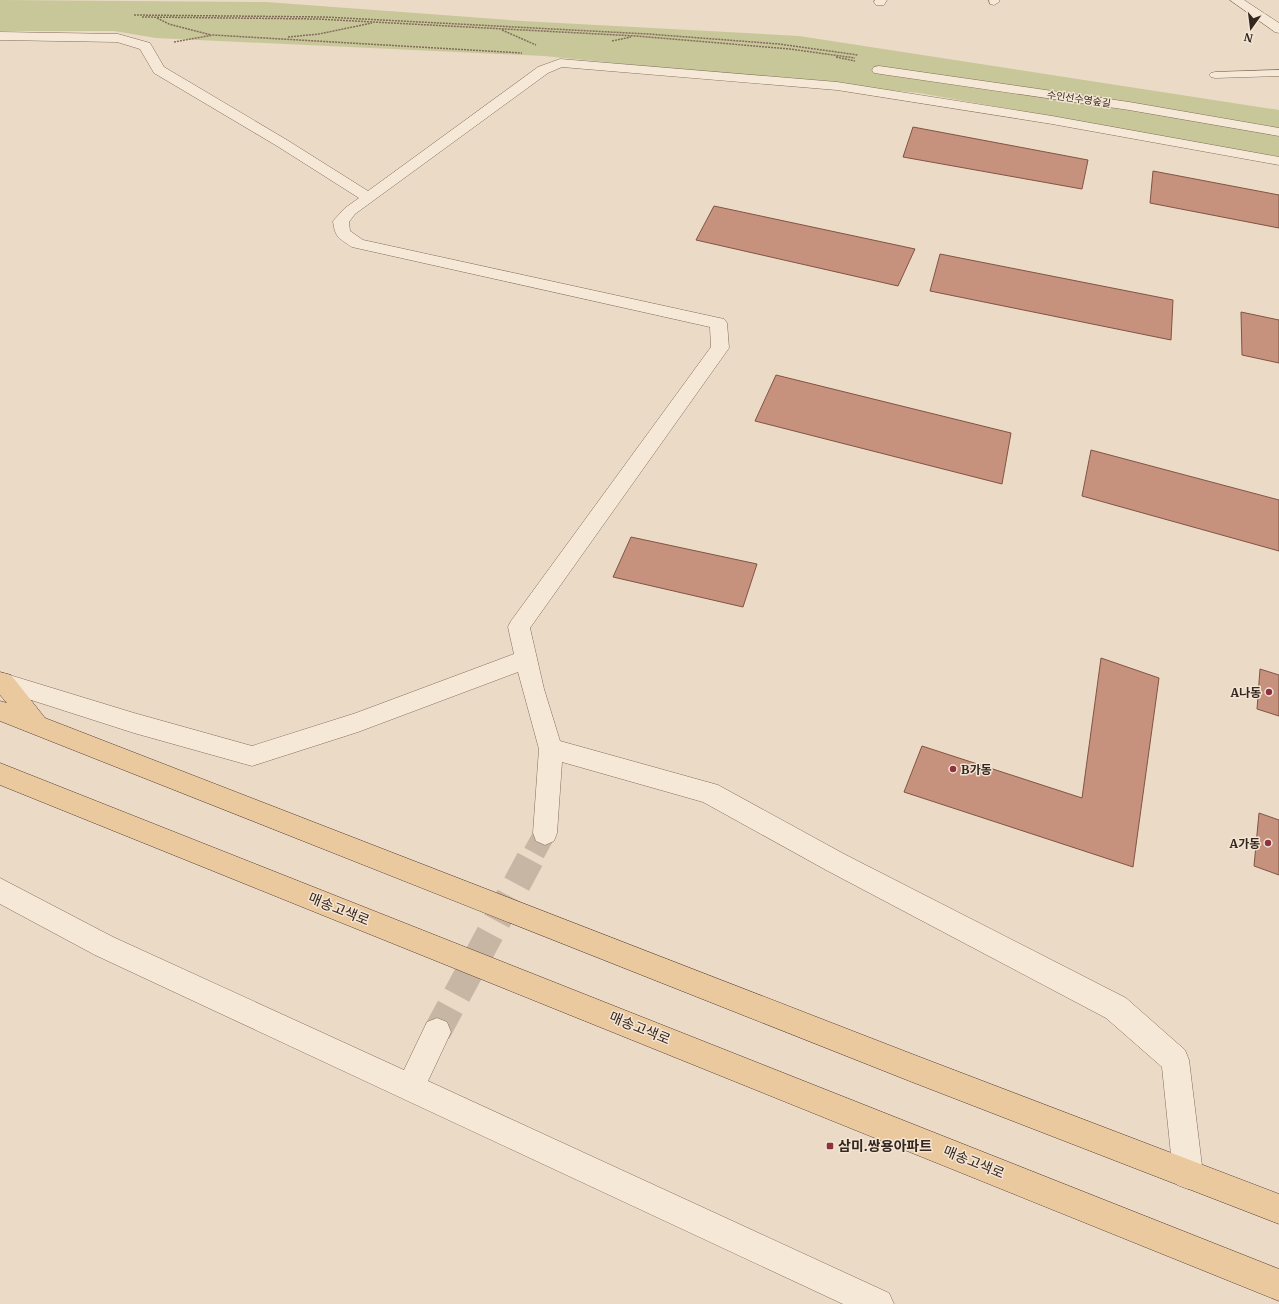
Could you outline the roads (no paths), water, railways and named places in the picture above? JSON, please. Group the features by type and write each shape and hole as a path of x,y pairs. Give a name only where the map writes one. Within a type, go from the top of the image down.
{"main road":[{"path":"1,681 38,726"},
{"path":"0,711 1279,1209"},
{"name":"매송고색로","path":"0,774 1279,1285"}],"street":[{"path":"1236,0 1279,29"},
{"path":"0,36 118,38 144,46 159,70 282,143 368,198"},
{"path":"545,833 551,749 526,659 519,627 720,348 718,322 358,244 342,234 341,221 350,211 543,70 560,62 837,86 1059,122 1279,161"},
{"name":"수인선수영숲길","path":"879,70 1129,106 1279,132"},
{"path":"1,681 134,722 252,756 358,722 526,659"},
{"path":"551,749 709,793 835,862 1116,1008 1175,1060 1188,1174"},
{"path":"0,890 104,946 878,1304"},
{"path":"410,1088 437,1032"}],"lane":[{"path":"1215,75 1279,73"}],"tunnel":[{"path":"534,853 545,833"},
{"path":"437,1032 534,852"}],"place":[{"name":"A나동","path":"1269,692"},
{"name":"B가동","path":"953,769"},
{"name":"A가동","path":"1268,843"},
{"name":"삼미.쌍용아파트","path":"830,1146"}]}
